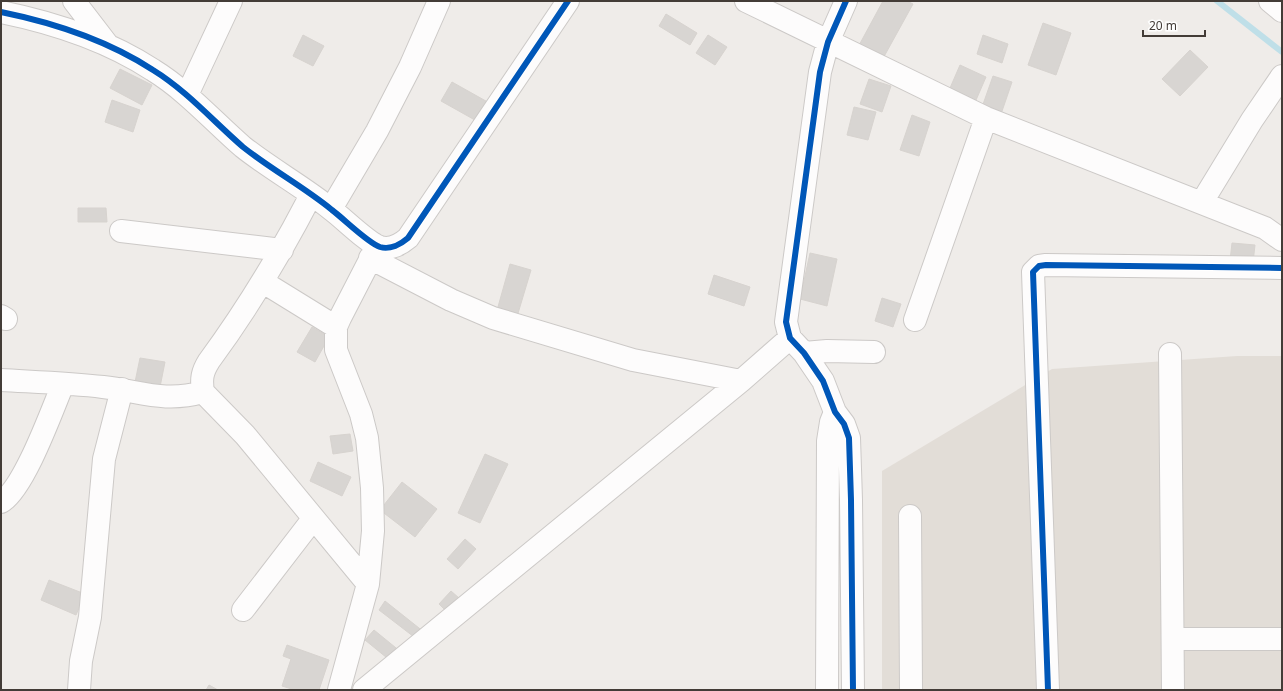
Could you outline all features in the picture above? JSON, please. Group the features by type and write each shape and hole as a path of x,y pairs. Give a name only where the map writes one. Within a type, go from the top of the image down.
{"street":[{"path":"74,1 106,44"},
{"path":"187,95 231,1"},
{"path":"331,209 377,131 410,67 439,1"},
{"path":"372,251 402,243 408,238 568,1"},
{"path":"746,1 986,118 1202,202 1265,228 1282,240"},
{"path":"846,1 828,42 820,72 786,322 797,345 823,381 835,412 844,424 849,438 853,690"},
{"path":"1270,1 1282,11"},
{"path":"1,12 61,26 106,44 154,70 187,95 242,145 268,166 331,209 372,251 451,300 493,318 633,360 741,381"},
{"path":"1202,202 1244,133 1282,76"},
{"path":"915,320 986,118"},
{"path":"311,195 263,282 202,373 203,392 245,435 312,519 368,584"},
{"path":"121,231 282,250"},
{"path":"339,690 368,584 372,531 372,488 367,438 361,414 336,350 336,327 372,251"},
{"path":"1048,690 1033,272 1039,266 1046,265 1282,268"},
{"path":"263,282 336,327"},
{"path":"364,690 741,381 797,345 827,351 874,352"},
{"path":"1170,354 1173,690"},
{"path":"1,380 122,389 161,397 188,396 203,392"},
{"path":"1,502 14,488 23,473 62,384"},
{"path":"79,690 81,661 90,617 104,459 122,389"},
{"path":"827,690 828,441 831,422 835,412"},
{"path":"910,516 911,690"},
{"path":"243,610 312,519"},
{"path":"1173,639 1282,639"}],"shaded area":[{"path":"1237,356 1282,356 1282,690 882,690 882,471 1052,369"}],"building":[{"path":"883,1 907,1 913,4 881,62 857,49"},
{"path":"666,14 697,33 690,45 659,26"},
{"path":"1043,23 1071,33 1056,75 1028,65"},
{"path":"303,35 324,46 313,66 293,56"},
{"path":"708,35 727,47 715,65 696,53"},
{"path":"983,35 1008,44 1002,63 977,54"},
{"path":"1190,50 1208,67 1180,96 1162,79"},
{"path":"960,65 986,77 973,107 947,95"},
{"path":"120,69 152,85 142,105 110,88"},
{"path":"993,76 1012,82 1000,117 981,110"},
{"path":"869,79 891,86 882,112 860,104"},
{"path":"452,82 493,105 482,124 441,101"},
{"path":"112,100 140,110 133,132 105,122"},
{"path":"854,107 876,112 868,140 847,135"},
{"path":"912,115 930,122 919,156 900,150"},
{"path":"78,208 106,208 107,222 78,222"},
{"path":"1232,243 1255,245 1253,263 1230,261"},
{"path":"810,253 837,259 827,306 800,299"},
{"path":"510,264 531,270 516,320 496,314"},
{"path":"714,275 750,287 744,306 708,294"},
{"path":"882,298 901,304 893,327 875,321"},
{"path":"312,327 329,337 315,362 297,352"},
{"path":"140,358 165,362 159,392 134,387"},
{"path":"350,434 353,451 333,454 330,436"},
{"path":"485,454 508,464 480,523 458,513"},
{"path":"318,462 351,477 342,496 310,481"},
{"path":"402,482 437,509 415,537 380,510"},
{"path":"465,539 476,549 458,569 447,559"},
{"path":"49,580 85,594 76,615 41,600"},
{"path":"451,591 459,598 447,612 439,604"},
{"path":"385,601 424,632 418,640 379,610"},
{"path":"374,630 401,652 392,662 365,640"},
{"path":"287,645 329,660 319,690 295,690 282,686 291,659 283,656"},
{"path":"209,685 218,690 206,690"}],"waterway":[{"path":"1217,1 1282,52"}],"cycle path":[{"path":"1,12 61,27 99,41 135,59 177,87 243,147 321,202 369,241 380,247 388,248 399,244 408,238 568,1"},
{"path":"846,1 828,42 820,72 786,322 790,338 804,353 823,381 835,412 844,424 849,438 853,690"},
{"path":"1048,690 1033,272 1039,266 1046,265 1282,268"}]}
